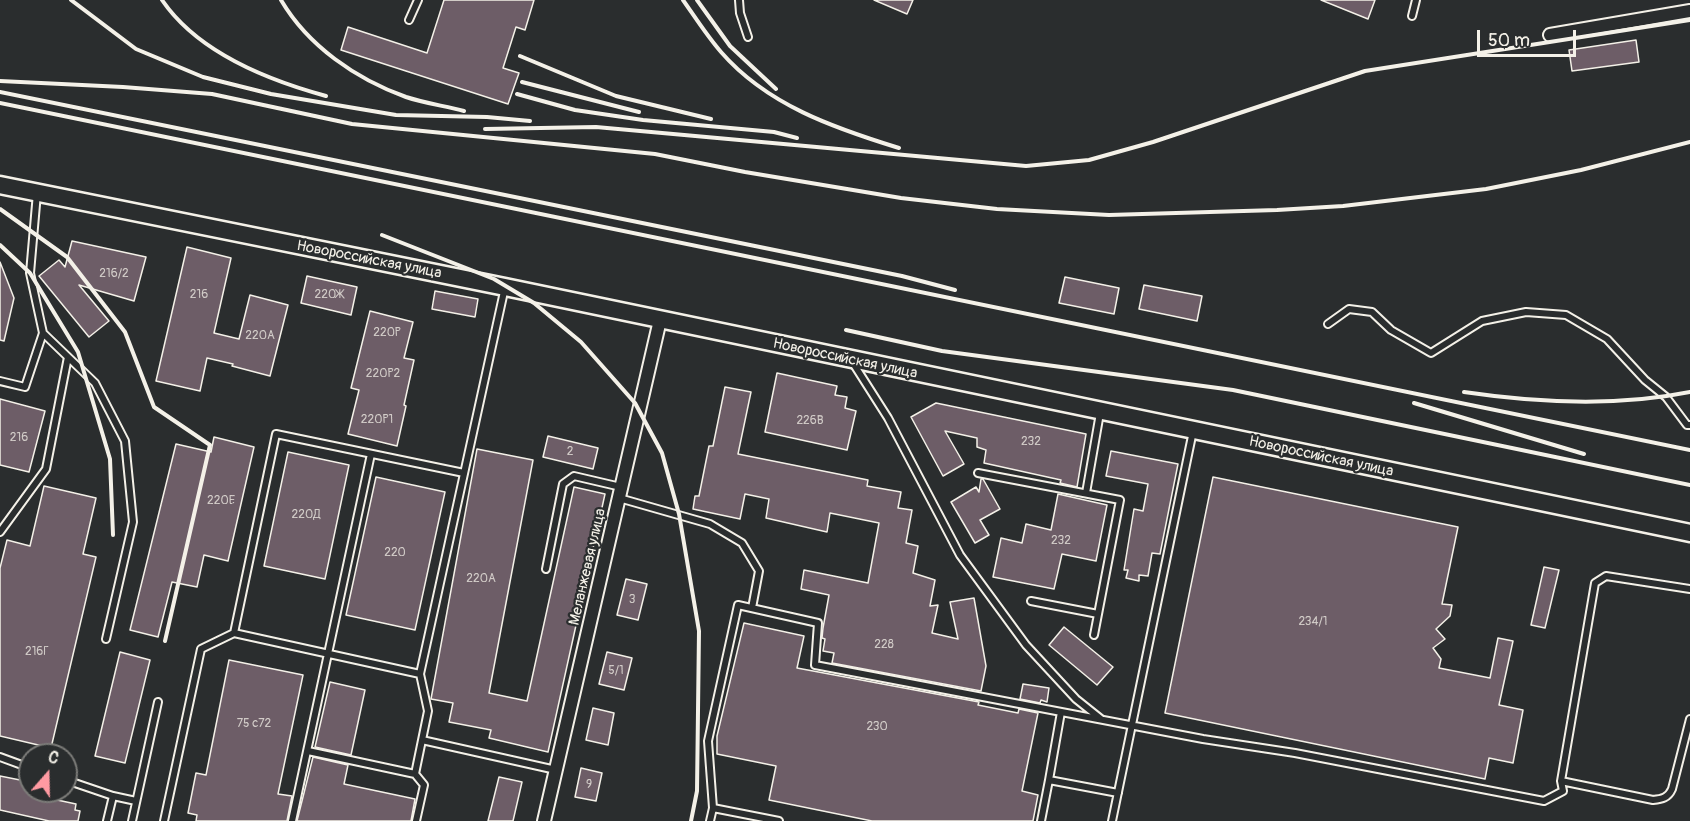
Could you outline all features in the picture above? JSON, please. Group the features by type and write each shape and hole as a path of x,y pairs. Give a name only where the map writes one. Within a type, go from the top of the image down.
{"main road":[{"name":"Новороссийская улица","path":"0,185 506,287 1686,535"}],"street":[{"path":"1550,35 1690,11"},
{"name":"Меланжевая улица","path":"544,821 660,320"}],"lane":[{"path":"409,20 418,0"},
{"path":"739,0 740,13 748,37"},
{"path":"1412,16 1416,0"},
{"path":"37,193 30,273 44,333 95,382 125,441 133,522 106,639"},
{"path":"416,774 428,711 420,674 506,287"},
{"path":"1328,324 1349,309 1372,312 1391,330 1431,353 1482,321 1526,312 1566,315 1607,339 1645,380 1666,397 1690,425"},
{"path":"0,381 25,387 44,333"},
{"path":"0,532 46,469 68,357"},
{"path":"851,360 888,418 960,555 1026,645 1076,699 1101,720"},
{"path":"1086,493 1100,412"},
{"path":"1112,821 1193,431"},
{"path":"234,633 276,434 464,473"},
{"path":"292,821 371,454"},
{"path":"978,473 1120,500 1094,635"},
{"path":"546,569 563,484 574,476 710,524 742,543 759,570 752,608"},
{"path":"710,821 713,808 708,741 738,605 818,623 815,665 1544,801 1563,791 1561,781 1595,582 1606,576 1690,589"},
{"path":"1031,601 1098,614"},
{"path":"164,821 201,650 234,633 420,674"},
{"path":"132,821 158,702"},
{"path":"1041,821 1061,712"},
{"path":"1561,781 1653,800 1663,798 1670,794 1672,789 1690,719"},
{"path":"422,740 556,770"},
{"path":"308,752 416,774 424,785 416,821"},
{"path":"0,758 18,764"},
{"path":"1049,780 1118,793"},
{"path":"78,784 136,801"},
{"path":"107,821 113,796"},
{"path":"713,808 780,821"}],"building":[{"path":"444,0 534,0 525,30 516,27 503,68 519,73 508,104 341,50 348,27 427,53"},
{"path":"874,0 913,0 907,14"},
{"path":"1321,0 1375,0 1368,19"},
{"path":"1636,40 1639,62 1572,71 1569,50"},
{"path":"72,241 146,257 134,301 79,285 109,321 89,337 39,276 59,260 65,267"},
{"path":"187,247 231,258 214,333 239,339 250,295 288,305 270,376 207,358 200,391 156,381"},
{"path":"0,262 14,298 4,341 0,340"},
{"path":"307,276 357,287 351,315 301,303"},
{"path":"1065,277 1119,288 1114,314 1059,303"},
{"path":"1144,285 1202,296 1197,321 1139,309"},
{"path":"435,291 478,299 475,317 432,309"},
{"path":"370,311 413,322 404,358 414,360 397,446 348,434 359,390 351,388"},
{"path":"777,373 837,386 835,395 847,397 845,408 856,411 847,450 765,432"},
{"path":"725,387 751,392 738,454 868,480 867,486 901,492 898,508 912,510 906,543 918,546 913,573 935,580 930,606 938,605 932,633 958,639 950,602 974,598 986,666 981,691 832,663 834,653 823,651 825,639 822,638 823,628 829,595 801,589 804,570 868,583 879,523 830,513 827,532 766,518 769,499 745,494 740,519 693,509 695,496 699,496 709,446 713,446"},
{"path":"0,399 45,411 29,472 0,465"},
{"path":"936,403 1086,434 1077,487 1060,483 1061,480 984,463 986,450 977,447 977,438 945,431 964,464 943,476 911,417"},
{"path":"548,436 598,448 593,469 543,457"},
{"path":"214,437 254,447 228,561 204,555 197,587 172,582 158,637 130,630 176,444 211,452"},
{"path":"477,449 533,460 489,693 527,701 574,487 605,494 548,752 489,738 491,730 449,722 453,703 431,699"},
{"path":"1111,451 1178,464 1160,554 1152,553 1148,576 1139,575 1139,581 1126,578 1128,570 1124,570 1134,509 1143,511 1148,484 1106,476"},
{"path":"288,452 349,465 325,579 264,566"},
{"path":"376,477 445,492 415,630 346,615"},
{"path":"1213,477 1458,527 1442,604 1452,605 1450,616 1436,629 1445,639 1433,648 1441,659 1439,668 1490,678 1498,638 1513,641 1499,705 1523,710 1513,763 1489,758 1485,779 1165,713"},
{"path":"981,479 1000,509 980,520 989,535 975,543 951,502 976,487 979,492"},
{"path":"44,486 96,498 83,554 96,557 52,743 30,743 0,736 0,568 7,540 30,546"},
{"path":"1058,494 1107,505 1096,561 1062,554 1054,589 993,577 1001,538 1022,543 1026,524 1051,530"},
{"path":"1544,567 1559,570 1545,628 1531,625"},
{"path":"626,579 647,584 638,620 617,615"},
{"path":"744,623 804,636 797,668 979,702 978,705 1018,713 1019,709 1038,713 1022,791 1038,795 1033,821 872,821 769,800 776,766 717,754 717,736"},
{"path":"1064,627 1113,667 1097,685 1049,645"},
{"path":"120,652 150,660 125,763 95,756"},
{"path":"607,652 632,658 624,690 599,684"},
{"path":"229,660 303,675 278,794 292,796 287,821 196,821 197,815 188,813 196,773 206,775"},
{"path":"330,682 365,690 351,755 315,747"},
{"path":"1023,684 1049,688 1047,702 1020,699"},
{"path":"593,708 614,713 608,745 586,740"},
{"path":"313,757 348,765 344,784 415,799 411,821 297,821"},
{"path":"581,768 602,773 596,801 575,797"},
{"path":"0,776 18,780 18,803 71,803 76,804 75,810 80,811 78,821 49,821 0,810"},
{"path":"499,777 522,782 513,821 488,821"}],"railway":[{"path":"71,0 136,49 203,77 271,94 396,115 487,117 530,121"},
{"path":"162,0 177,19 195,35 235,62 281,82 326,96"},
{"path":"281,0 305,32 319,46 352,71 387,90 406,97 464,111"},
{"path":"683,0 721,52 759,87 826,123 899,148"},
{"path":"697,0 730,46 776,89"},
{"path":"485,129 596,127 1026,166 1089,160 1153,142 1365,71 1690,20"},
{"path":"520,56 616,96 711,119"},
{"path":"0,81 212,94 352,124 655,154 745,172 901,198 997,209 1109,215 1343,206 1486,189 1581,170 1690,142"},
{"path":"522,82 639,112"},
{"path":"0,92 902,276 955,290"},
{"path":"517,94 575,110 643,120 774,132 797,138"},
{"path":"0,103 1690,450"},
{"path":"0,209 67,257 125,332 154,407 210,445 165,641"},
{"path":"382,235 494,279 534,303 581,342 635,403 662,453 679,514 699,631 697,791 691,821"},
{"path":"0,245 30,273 78,352 110,459 113,535"},
{"path":"846,330 942,351 1233,390 1690,485"},
{"path":"1464,392 1520,399 1577,402 1634,400 1690,392"},
{"path":"1414,403 1584,454"}]}
